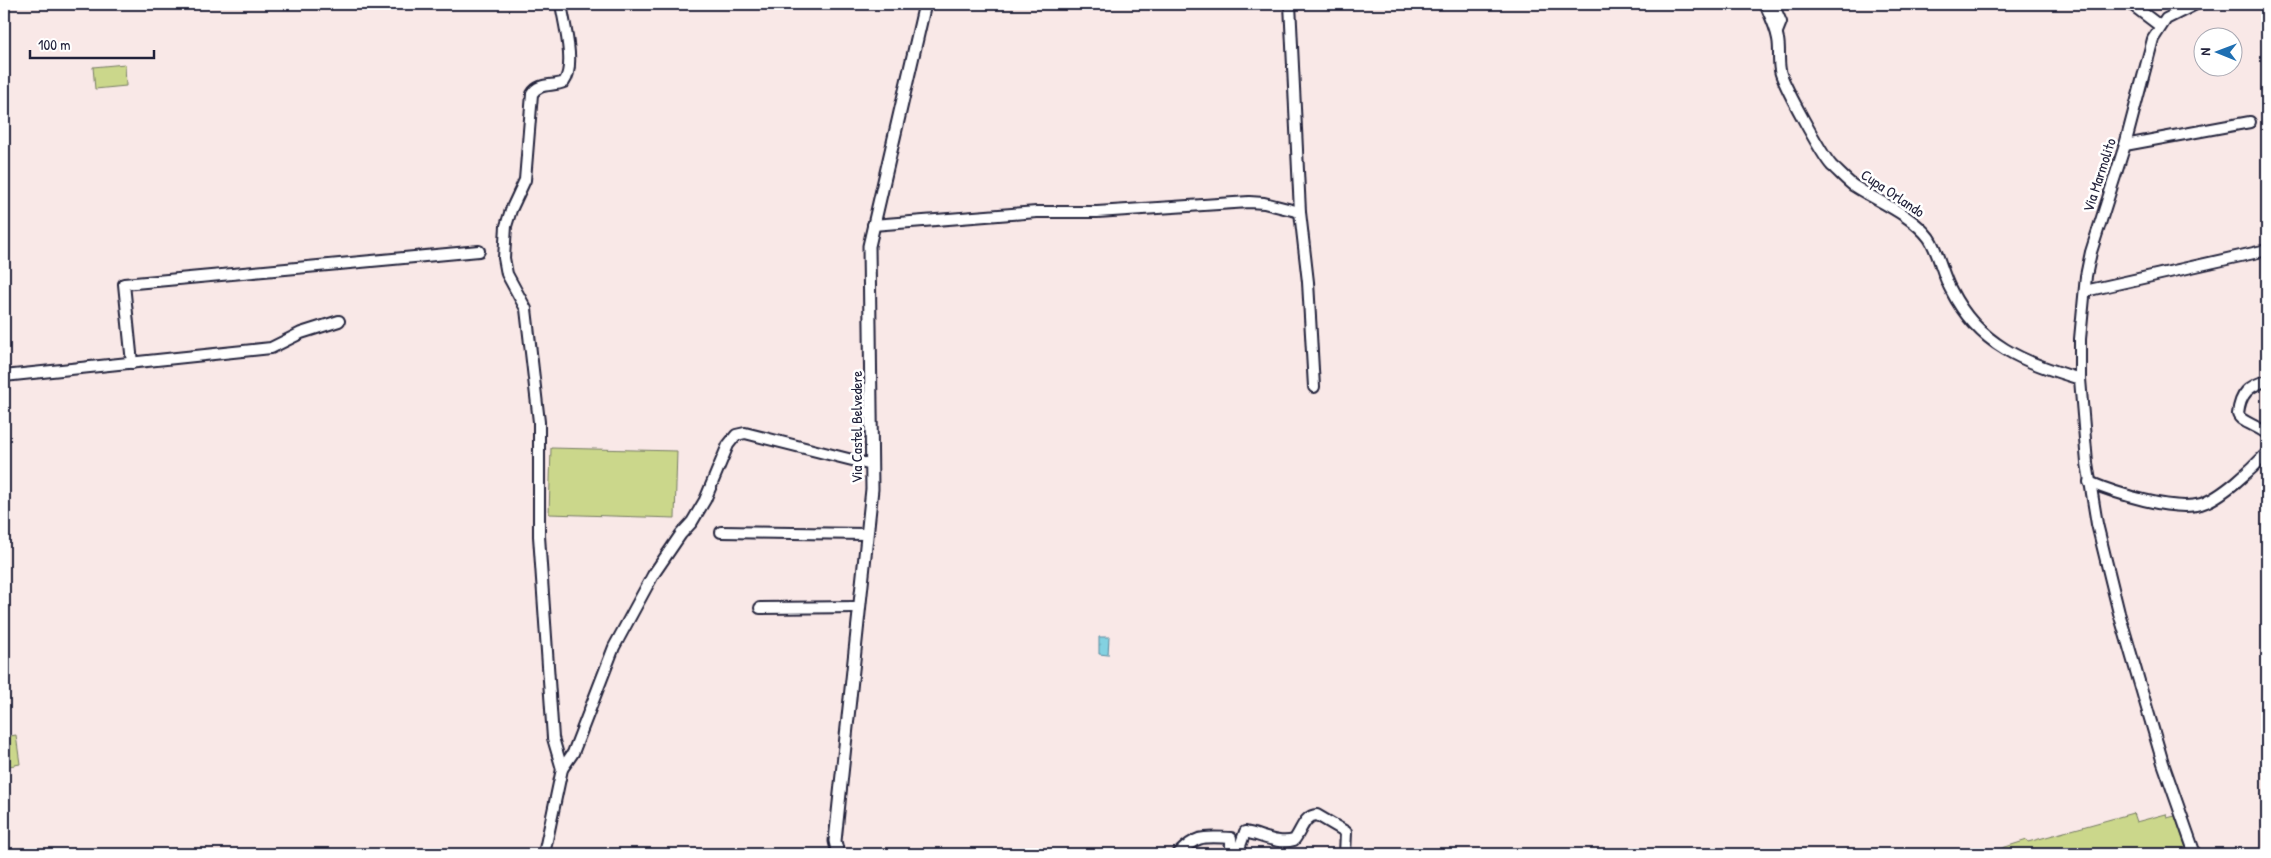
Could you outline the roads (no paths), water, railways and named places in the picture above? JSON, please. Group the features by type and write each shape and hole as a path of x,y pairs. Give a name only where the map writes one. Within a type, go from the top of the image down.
{"street":[{"path":"561,4 568,48 569,73 564,82 544,85 535,89 532,94 525,180 511,210 504,241 507,274 526,309 536,403 541,574 549,652 553,738 562,769"},
{"name":"Via Castel Belvedere","path":"838,854 836,831 872,489 871,340 868,272 872,225 925,4"},
{"path":"1290,4 1300,212 1308,282 1314,387"},
{"name":"Cupa Orlando","path":"1765,4 1777,32 1782,76 1818,146 1831,164 1854,186 1879,199 1928,237 1958,303 1980,332 1996,344 2023,359 2080,379"},
{"path":"1773,4 1781,22 1777,32"},
{"path":"2131,4 2160,26"},
{"name":"Via Marmolito","path":"2195,854 2162,764 2099,534 2089,482 2080,379 2080,339 2084,291 2095,235 2125,145 2153,40 2160,26 2178,11 2196,4"},
{"path":"2125,145 2250,122"},
{"path":"872,225 1038,212 1097,212 1250,202 1264,203 1300,212"},
{"path":"132,363 124,284 478,250"},
{"path":"2084,291 2267,250"},
{"path":"4,376 271,348 301,333 339,321"},
{"path":"2267,381 2249,387 2244,392 2238,414 2243,421 2260,428 2267,434"},
{"path":"544,854 562,769 573,753 614,648 653,575 697,514 705,500 728,445 736,435 745,433 872,465"},
{"path":"2089,482 2124,495 2180,507 2192,506 2211,500 2234,483 2267,453"},
{"path":"721,532 867,534"},
{"path":"760,608 860,607"},
{"path":"1237,854 1245,832 1262,838 1289,842 1299,835 1307,818 1316,815 1346,832 1345,854"},
{"path":"1178,854 1190,842 1208,837 1231,838 1231,854"}],"water":[{"path":"1099,637 1109,637 1108,655 1099,654"}]}
